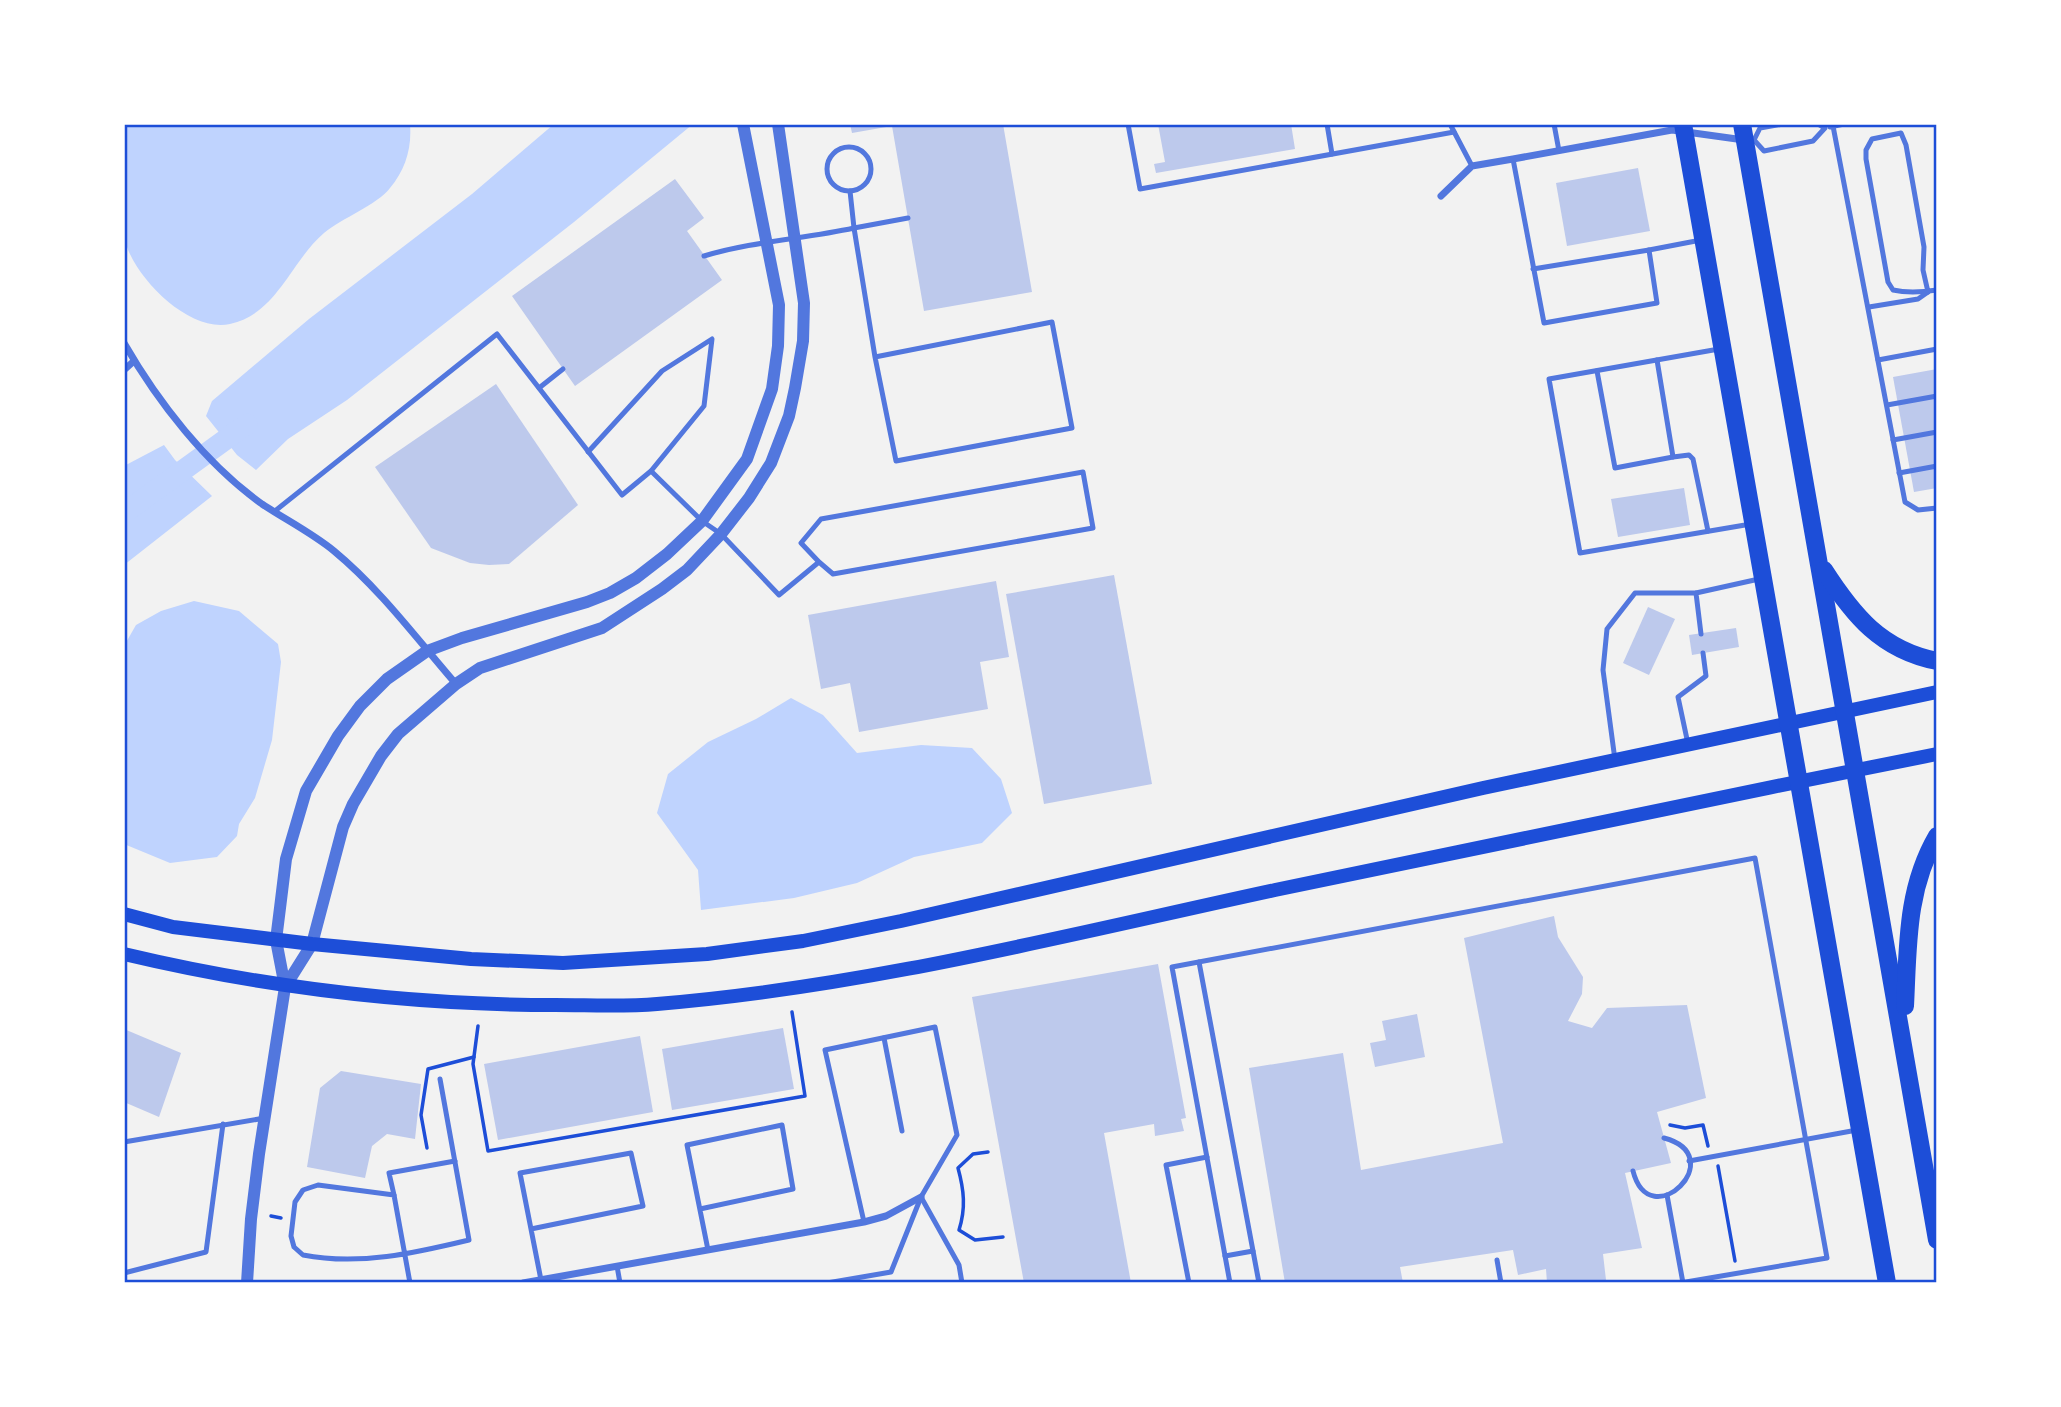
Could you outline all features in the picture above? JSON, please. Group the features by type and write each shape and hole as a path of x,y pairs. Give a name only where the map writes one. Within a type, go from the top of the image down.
{"main road":[{"path":"1684,128 1886,1283"},
{"path":"1747,135 1818,562 1937,1240"},
{"path":"1818,562 1844,601 1866,626 1898,648 1937,661"},
{"path":"124,914 173,927 471,959 563,962 707,954 803,941 901,921 1482,788 1937,692"},
{"path":"124,954 285,987 469,1005 654,1004 793,988 910,968 1349,874 1937,754"},
{"path":"1903,1038 1912,901 1922,866 1937,836"}],"street":[{"path":"247,1283 251,1219 285,987 276,940 286,859 306,791 322,760 360,706 387,678 428,651 462,638 559,611 610,593 636,578 702,521 747,459 772,389 778,346 779,305 743,124"},
{"path":"285,987 312,944 343,827 365,780 398,734 456,684 480,668 602,628 687,570 721,534 749,498 771,463 789,416 803,341 804,303 778,124"},
{"path":"1441,196 1472,166 1684,128 1747,135"},
{"path":"124,343 172,416 208,456 261,503 331,549 356,570 456,684"},
{"path":"124,370 134,361"},
{"path":"523,1283 864,1222 886,1216 921,1198"}],"lane":[{"path":"1128,124 1140,189 1454,132"},
{"path":"1327,124 1332,154"},
{"path":"1450,124 1472,166"},
{"path":"1554,124 1559,151"},
{"path":"1783,124 1760,128 1747,135 1764,150 1813,141 1825,128 1844,124"},
{"path":"1818,124 1825,128"},
{"path":"1833,126 1905,502 1918,510 1937,508"},
{"path":"1928,292 1923,270 1924,247 1906,145 1901,134 1871,139 1866,150 1866,159 1888,282 1893,290 1928,292 1937,290"},
{"path":"843,148 857,149 863,153 870,166 868,180 863,186 850,191 836,187 828,176 831,156 843,148"},
{"path":"1513,159 1544,323 1657,303 1649,250"},
{"path":"850,191 875,357 896,461 1072,428 1052,322 875,357"},
{"path":"704,256 733,247 908,218"},
{"path":"1533,269 1703,240"},
{"path":"1869,307 1918,299 1928,292"},
{"path":"275,511 497,334 588,452 622,495 651,471 704,406 712,339 663,371 588,452"},
{"path":"1722,348 1549,379 1580,553 1752,523"},
{"path":"1878,360 1937,349"},
{"path":"1657,360 1673,457"},
{"path":"539,388 563,369"},
{"path":"1597,371 1615,468 1689,455 1693,458 1708,531"},
{"path":"1887,405 1937,396"},
{"path":"1894,440 1937,432"},
{"path":"1899,473 1937,466"},
{"path":"651,471 702,521 721,534 779,595 818,562"},
{"path":"1083,472 1093,528 833,574 818,562 801,543 821,519 1083,472"},
{"path":"1615,760 1603,670 1607,629 1635,593 1696,593 1762,578"},
{"path":"1696,593 1701,634"},
{"path":"1689,744 1678,697 1706,676 1703,653"},
{"path":"1230,1283 1172,967 1755,858 1827,1258 1682,1283 1667,1195"},
{"path":"1199,962 1259,1283"},
{"path":"827,1283 891,1272 921,1198 957,1135 935,1027 825,1050 864,1222"},
{"path":"884,1038 902,1131"},
{"path":"394,1195 310,1186 298,1195 295,1202 291,1242 298,1252 309,1256 365,1259 403,1255 469,1240 440,1079"},
{"path":"124,1142 265,1118"},
{"path":"124,1273 206,1252 223,1124"},
{"path":"700,1209 793,1189 782,1125 687,1145 708,1250"},
{"path":"1689,1161 1860,1130"},
{"path":"1633,1171 1642,1189 1658,1196 1667,1195 1683,1186 1690,1170 1689,1161 1681,1146 1664,1139"},
{"path":"531,1229 643,1206 631,1153 520,1174 541,1280"},
{"path":"1189,1283 1166,1165 1207,1157"},
{"path":"410,1283 389,1173 455,1161"},
{"path":"921,1198 959,1265 962,1283"},
{"path":"1225,1256 1253,1251"},
{"path":"1497,1260 1502,1283"},
{"path":"617,1266 620,1283"}],"path":[{"path":"478,1026 473,1064 488,1152 805,1096 792,1012"},
{"path":"1664,1125 1685,1128 1703,1125 1706,1142 1720,1170 1735,1263 1740,1273"},
{"path":"988,1152 973,1154 958,1168 964,1189 964,1215 959,1230 975,1240 1003,1237"},
{"path":"271,1216 281,1218"}],"water":[{"path":"126,124 410,124 409,150 395,181 384,194 324,233 260,310 230,324 214,325 198,320 166,300 140,271 131,256 125,241 123,220"},
{"path":"554,124 693,124 574,222 347,400 288,439 256,470 237,455 206,416 212,401 309,319 472,194"},
{"path":"164,445 175,460 212,496 124,565 124,466"},
{"path":"194,601 239,611 278,644 281,662 272,740 255,798 239,824 237,836 217,857 170,863 124,844 124,646 136,625 161,611"},
{"path":"791,698 823,715 857,753 921,745 972,748 1001,779 1012,813 982,843 914,857 857,883 794,898 701,910 698,870 657,813 668,774 708,742 756,719"}],"building":[{"path":"850,124 1003,124 1032,292 924,311 892,126 852,133"},
{"path":"1158,124 1291,124 1295,149 1156,173 1154,164 1165,162"},
{"path":"1638,168 1650,231 1567,246 1556,183"},
{"path":"675,179 704,218 687,231 722,280 575,386 512,296"},
{"path":"1937,369 1937,488 1914,492 1893,377"},
{"path":"496,384 578,505 509,564 489,565 470,563 431,548 375,467"},
{"path":"1684,488 1690,525 1618,537 1611,499"},
{"path":"1114,575 1152,784 1044,804 1006,594"},
{"path":"996,581 1009,657 980,662 988,709 859,732 850,683 821,689 808,615"},
{"path":"1648,607 1675,619 1649,675 1623,663"},
{"path":"1736,628 1739,647 1692,655 1689,635"},
{"path":"1554,916 1558,937 1583,977 1582,994 1568,1021 1592,1028 1607,1008 1687,1005 1706,1098 1657,1112 1671,1163 1625,1173 1642,1248 1603,1254 1606,1280 1592,1283 1547,1283 1546,1269 1518,1275 1513,1250 1400,1267 1403,1283 1285,1283 1249,1068 1343,1053 1361,1170 1503,1143 1464,938"},
{"path":"1158,964 1186,1118 1181,1119 1184,1131 1155,1136 1154,1124 1104,1133 1131,1283 1024,1283 972,997"},
{"path":"1417,1014 1425,1057 1375,1067 1370,1043 1386,1040 1382,1021"},
{"path":"783,1028 794,1089 672,1110 662,1049"},
{"path":"124,1029 181,1053 159,1117 124,1102"},
{"path":"640,1036 653,1112 498,1140 484,1064"},
{"path":"341,1071 421,1084 415,1139 387,1134 372,1146 365,1178 307,1167 320,1088"}],"waterway":[{"path":"124,513 247,424"}]}
